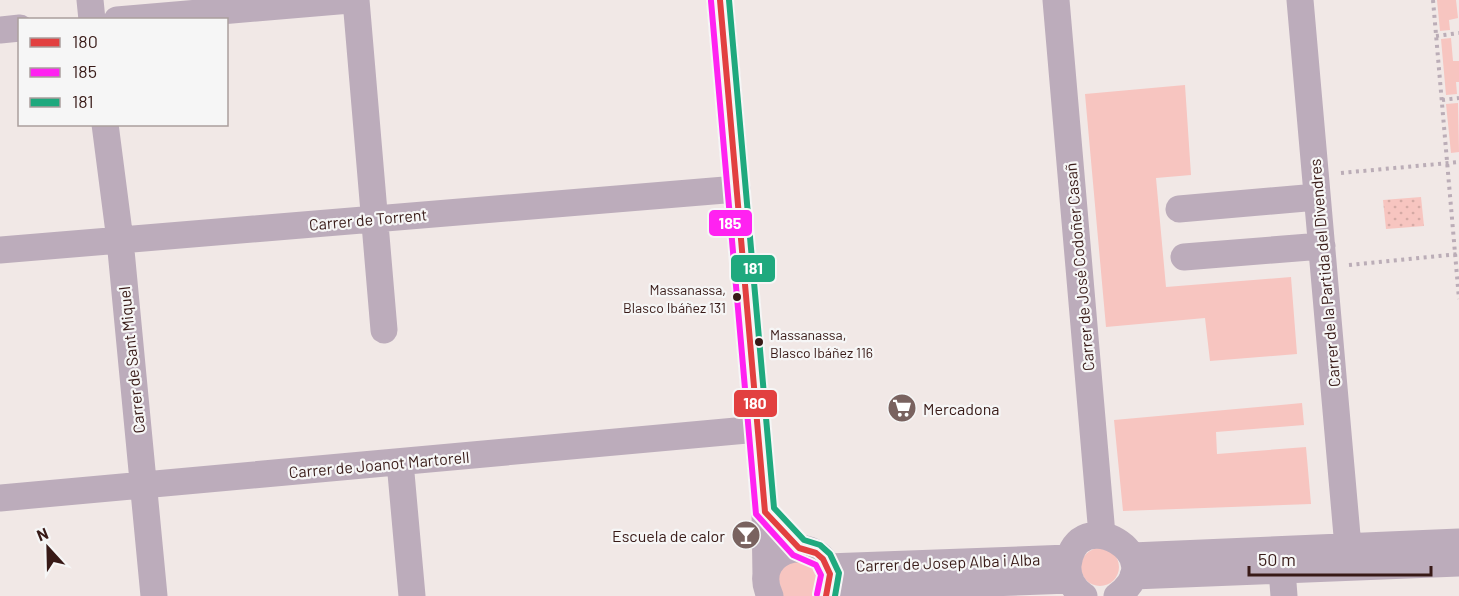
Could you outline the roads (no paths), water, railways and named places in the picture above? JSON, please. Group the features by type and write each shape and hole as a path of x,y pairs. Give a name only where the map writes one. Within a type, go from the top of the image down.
{"street":[{"path":"90,0 92,18"},
{"path":"132,18 233,5 350,0"},
{"path":"356,0 384,330"},
{"path":"720,0 765,512 768,591"},
{"name":"Carrer de José Codoñer Casañ","path":"1056,0 1102,535"},
{"name":"Carrer de la Partida del Divendres","path":"1300,0 1348,547"},
{"path":"0,30 18,28"},
{"name":"Carrer de Sant Miquel","path":"105,126 120,240 154,596"},
{"name":"Carrer de Torrent","path":"0,250 736,189"},
{"path":"1179,209 1317,197"},
{"path":"1184,257 1322,246"},
{"name":"Carrer de Joanot Martorell","path":"0,498 758,429"},
{"path":"400,462 412,596"},
{"path":"765,512 799,548 816,553 827,584"},
{"path":"1075,578 1074,548 1082,541 1102,535 1120,541 1127,576"},
{"path":"1127,576 1348,547 1459,542"},
{"path":"768,591 768,568 780,553 799,548"},
{"path":"1127,576 1283,583 1459,562"},
{"name":"Carrer de Josep Alba i Alba","path":"827,584 1075,578"}],"place":[{"name":"Massanassa, Blasco Ibáñez 131","path":"737,297"},
{"name":"Massanassa, Blasco Ibáñez 116","path":"759,342"},
{"name":"Mercadona","path":"902,408"},
{"name":"Escuela de calor","path":"746,535"}]}
